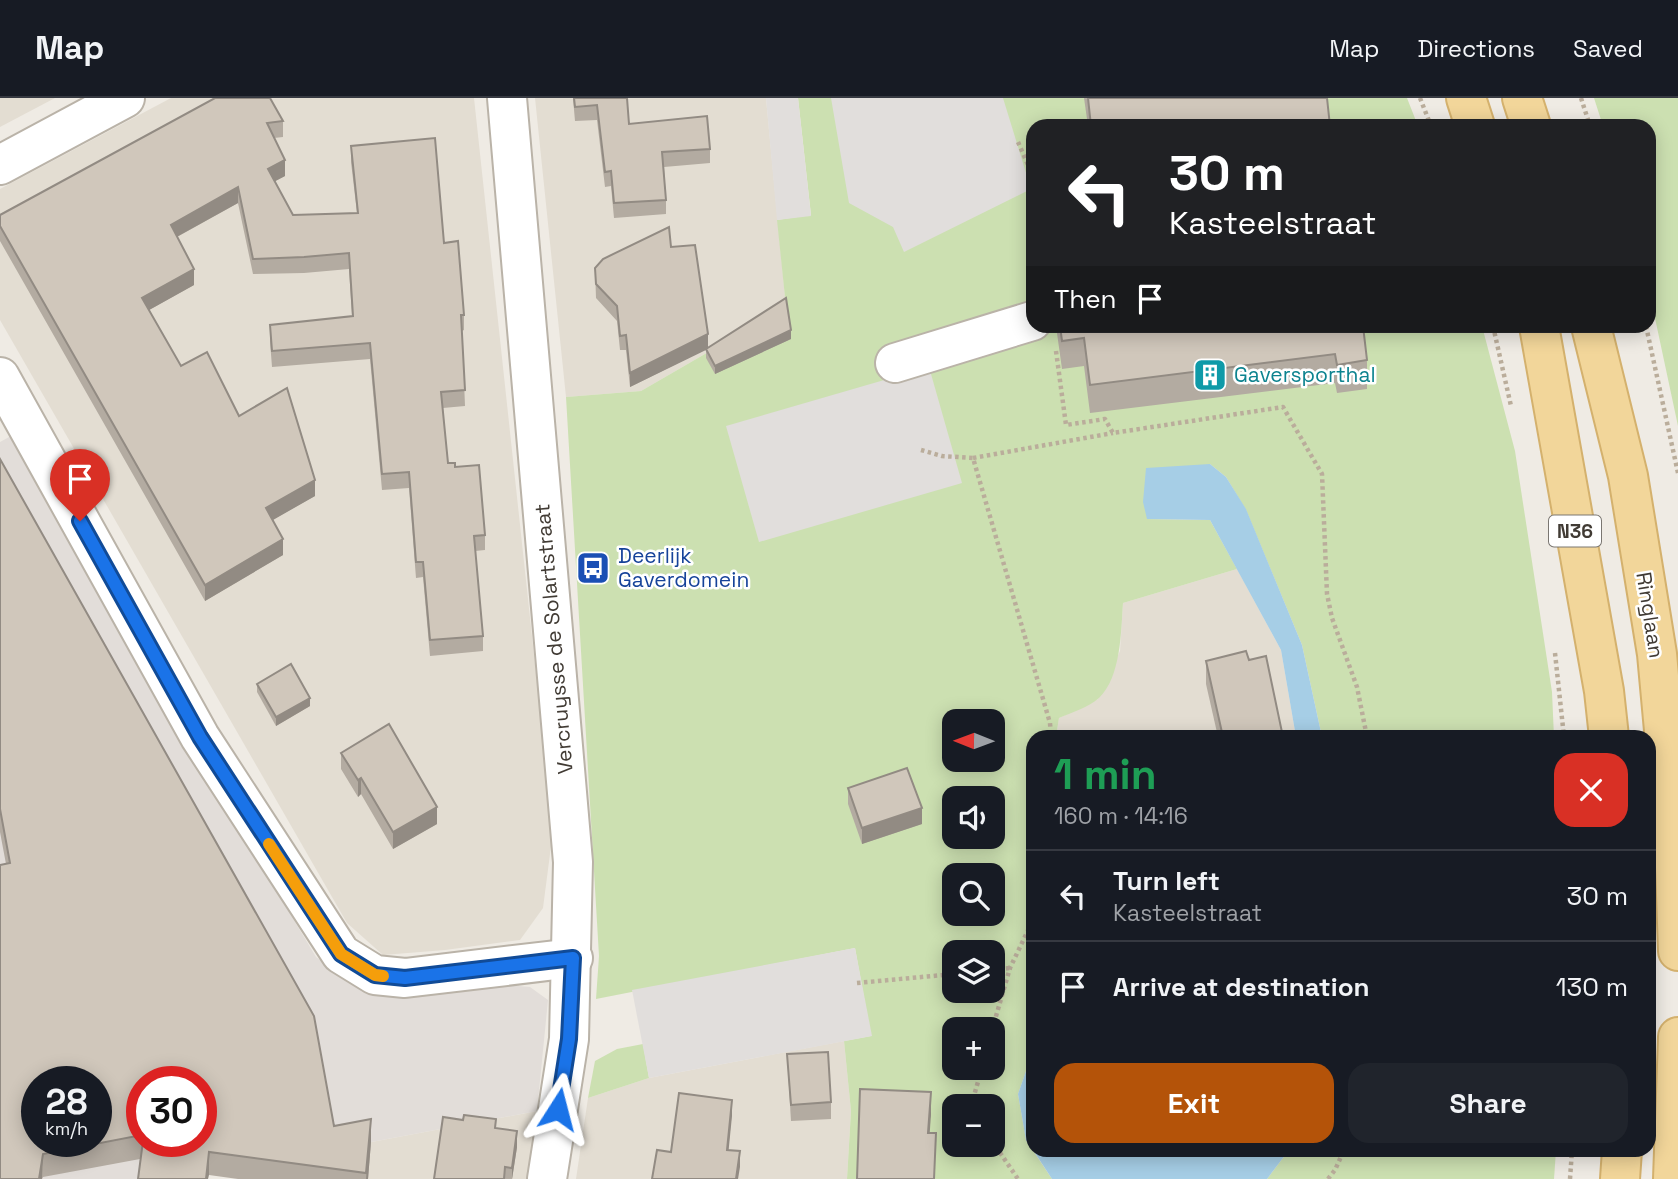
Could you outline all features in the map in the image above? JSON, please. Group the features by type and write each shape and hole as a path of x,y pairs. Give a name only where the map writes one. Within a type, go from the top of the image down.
{"main road":[{"path":"1466,98 1473,119"},
{"path":"1522,98 1529,119"},
{"name":"N36","path":"1540,333 1604,691 1608,730"},
{"name":"Ringlaan","path":"1593,333 1628,476 1657,654 1674,839 1678,951"},
{"path":"1673,1179 1678,1037"},
{"path":"1620,1179 1622,1157"}],"street":[{"path":"0,165 125,98"},
{"name":"Vercruysse de Solartstraat","path":"507,98 573,862 573,958 569,1039 547,1179"},
{"path":"895,363 1030,333"},
{"path":"0,377 200,737 341,954 375,975 405,978 573,958"}],"path":[{"path":"1420,98 1428,119"},
{"path":"1581,98 1588,119"},
{"path":"1018,142 1026,160"},
{"path":"1045,333 1066,425 1105,419 1113,433"},
{"path":"1648,333 1678,473"},
{"path":"921,450 942,456 973,458 1283,407 1322,474 1327,594 1332,618 1357,687 1366,730"},
{"path":"973,458 1050,730"},
{"path":"996,1017 1010,968 1026,935"},
{"path":"1005,969 1010,968"},
{"path":"857,984 942,975"},
{"path":"1003,1157 1018,1179"},
{"path":"1328,1179 1340,1157"},
{"path":"1570,1179 1572,1157"}],"shaded area":[{"path":"0,98 55,98 0,127"},
{"path":"171,98 474,98 553,831 543,908 520,940 383,955 347,923 0,320 0,189"},
{"path":"535,98 766,98 786,307 641,391 566,397"},
{"path":"766,98 798,98 811,216 777,220"},
{"path":"831,98 1003,98 1026,173 1026,191 904,252 893,227 849,203"},
{"path":"929,367 962,483 759,542 726,426"},
{"path":"11,436 178,726 316,957 349,980 530,987 548,1000 537,1111 243,1166 209,1175 177,1179 0,1179 0,442"},
{"path":"1237,569 1281,650 1295,730 1057,730 1059,718 1098,699 1120,651 1123,603"},
{"path":"855,948 872,1036 649,1078 632,990"},
{"path":"844,1041 851,1111 847,1179 576,1179 588,1098 649,1078"},
{"path":"537,1111 528,1179 244,1179 243,1166"}],"green space":[{"path":"798,98 1407,98 1415,119 1026,119 1026,333 1484,333 1515,451 1552,692 1554,730 1320,730 1302,645 1246,510 1226,477 1210,464 1147,519 1210,520 1237,569 1123,603 1116,666 1106,689 1090,704 1059,718 1057,730 1026,730 1026,1071 1018,1094 1026,1140 1026,1157 1037,1157 1052,1179 847,1179 851,1111 844,1041 871,1036 855,948 596,999 599,956 566,397 641,391 786,307 777,220 811,215"},
{"path":"1594,98 1678,98 1678,426 1656,323 1656,119 1601,119"},
{"path":"643,1044 649,1078 588,1098 595,1061 617,1049"},
{"path":"1284,1157 1556,1157 1554,1179 1267,1179"}],"water":[{"path":"1210,464 1226,477 1246,509 1302,645 1320,730 1295,730 1281,650 1210,520 1147,519 1143,502 1146,468"},
{"path":"1026,1071 1026,1140 1018,1094"},
{"path":"1038,1157 1284,1157 1267,1179 1052,1179"}],"building":[{"path":"215,98 270,98 283,121 267,123 285,160 268,169 293,215 358,213 351,146 435,138 444,243 458,241 464,315 461,315 465,390 441,392 448,463 455,463 455,467 479,465 485,535 474,536 483,636 430,640 423,562 416,562 409,472 382,474 370,343 272,351 270,325 353,316 349,253 253,259 238,187 171,225 194,269 142,298 181,366 207,352 239,416 287,388 315,480 266,508 283,539 205,585 0,226 0,215"},
{"path":"574,98 627,98 629,124 707,116 710,149 662,152 666,200 614,203 611,171 605,172 597,105 575,107"},
{"path":"1088,98 1327,98 1329,119 1090,119"},
{"path":"669,227 671,247 695,245 708,334 630,373 626,335 620,336 617,306 596,284 595,268 603,259"},
{"path":"786,298 791,330 715,366 706,349"},
{"path":"1061,333 1364,333 1367,360 1337,365 1335,354 1090,385 1084,338 1062,341"},
{"path":"0,459 314,1016 334,1126 371,1119 366,1173 217,1153 217,1066 126,1066 126,1138 112,1141 112,1066 21,1066 21,1157 43,1157 39,1179 0,1179 0,865 10,863 0,809"},
{"path":"1246,651 1249,660 1266,656 1282,730 1221,730 1206,661"},
{"path":"291,664 310,698 276,717 257,684"},
{"path":"389,724 437,807 393,832 361,778 358,780 341,753"},
{"path":"907,768 922,808 862,828 848,788"},
{"path":"828,1052 831,1102 791,1105 787,1054"},
{"path":"860,1089 931,1092 928,1133 936,1133 934,1179 857,1179"},
{"path":"679,1093 732,1100 727,1150 740,1151 736,1179 652,1179 657,1150 671,1152"},
{"path":"464,1115 496,1119 495,1128 517,1131 512,1168 505,1167 504,1179 434,1179 443,1117 463,1120"},
{"path":"141,1157 208,1157 206,1179 138,1179"}],"slow traffic":[{"path":"269,844 341,954 375,975 383,976"}],"place":[{"name":"Gaversporthal","path":"1210,375"},
{"name":"Deerlijk Gaverdomein","path":"593,568"}],"route":[{"path":"80,521 200,737 341,954 375,975 405,978 573,958 569,1039 558,1109"}]}
